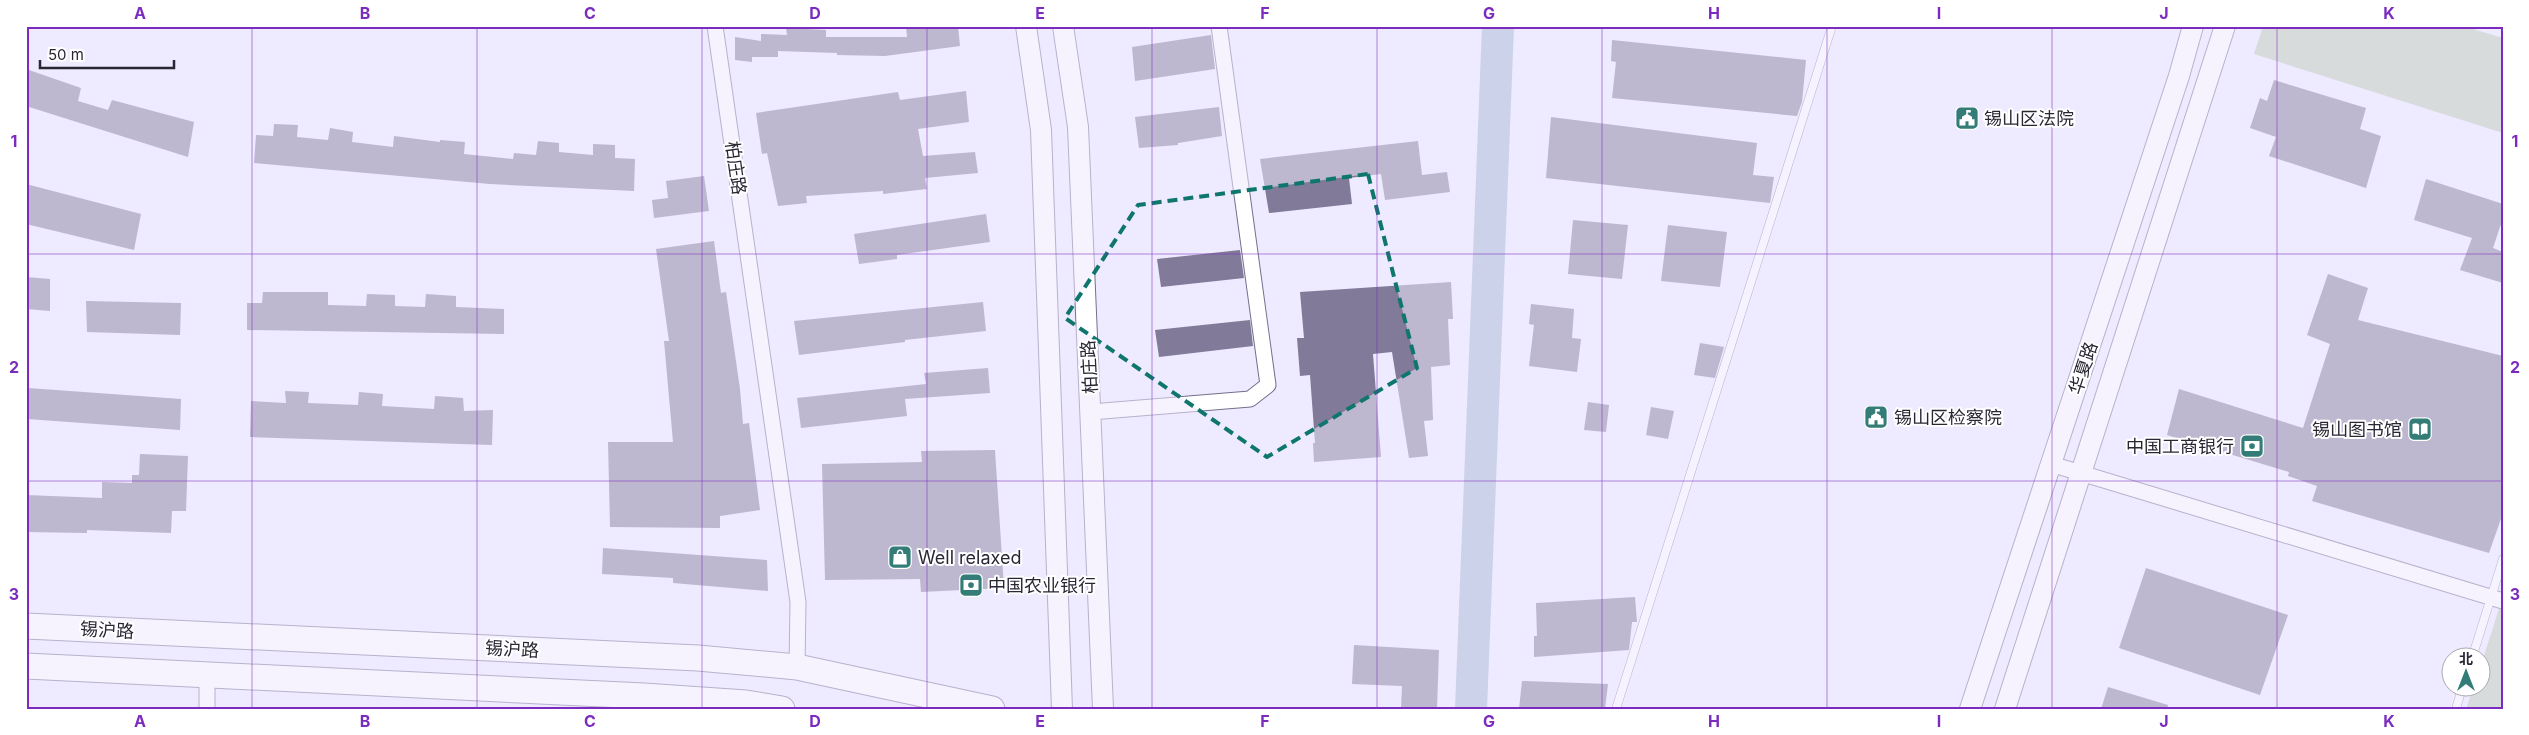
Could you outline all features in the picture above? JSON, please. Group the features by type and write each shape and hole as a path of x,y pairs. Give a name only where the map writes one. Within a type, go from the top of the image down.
{"main road":[{"name":"锡沪路","path":"26,626 698,658 797,667 992,709"},
{"path":"26,666 644,696 746,704 782,709"}],"street":[{"name":"柏庄路","path":"715,26 798,602 797,667"},
{"path":"1026,26 1041,130 1062,709"},
{"name":"柏庄路","path":"1063,26 1078,127 1103,709"},
{"path":"1090,412 1250,399 1268,385 1219,26"},
{"name":"华夏路","path":"1970,709 2179,76 2192,26"},
{"name":"华夏路","path":"2005,709 2225,26"},
{"path":"2051,464 2497,599"},
{"path":"207,709 208,675"}],"lane":[{"path":"1616,709 1832,26"},
{"path":"2476,648 2497,599 2503,559"}],"highlighted area":[{"path":"1368,174 1417,368 1267,457 1065,318 1138,205"}],"green space":[{"path":"2263,26 2463,26 2503,38 2503,133 2254,54"},
{"path":"2503,596 2503,709 2466,709 2470,698 2492,698 2492,648 2486,648"}],"building":[{"path":"906,26 958,26 960,46 885,56 778,51 778,57 752,57 752,62 735,60 735,37 761,41 761,34 787,35 786,28 826,30 826,37 907,37"},
{"path":"1211,35 1215,69 1135,81 1132,47"},
{"path":"1612,40 1806,60 1802,102 1797,116 1612,98 1616,62 1611,61"},
{"path":"26,69 81,88 78,101 108,110 112,100 194,122 188,157 26,106"},
{"path":"2274,80 2366,108 2360,129 2381,136 2366,188 2269,156 2276,137 2250,128 2260,98 2267,101"},
{"path":"966,91 969,122 918,129 923,156 975,152 978,173 925,178 927,189 883,194 883,191 806,196 807,203 778,206 767,153 762,154 756,113 898,92 900,100"},
{"path":"1219,107 1222,136 1178,143 1178,145 1139,148 1135,117"},
{"path":"1551,117 1757,143 1753,175 1774,177 1770,203 1546,178"},
{"path":"274,124 298,125 297,137 328,140 330,128 353,132 352,142 393,147 394,136 440,142 440,140 465,142 464,154 513,159 514,153 536,155 538,141 559,143 559,152 593,155 593,144 615,145 615,158 635,159 634,191 490,184 254,163 256,135 273,136"},
{"path":"1418,141 1422,175 1447,172 1450,192 1385,200 1381,174 1349,178 1352,204 1269,213 1260,159"},
{"path":"704,176 709,211 654,218 652,200 668,198 666,181"},
{"path":"2426,179 2503,204 2503,218 2493,248 2503,252 2503,283 2460,270 2472,238 2414,220"},
{"path":"26,184 141,214 134,250 26,224"},
{"path":"986,214 990,242 897,255 897,259 859,264 854,234"},
{"path":"1573,220 1628,225 1622,279 1568,274"},
{"path":"1668,225 1727,232 1720,287 1661,281"},
{"path":"714,241 721,293 726,292 743,424 749,423 760,510 720,516 720,528 610,527 608,442 673,442 664,341 669,341 656,249"},
{"path":"1240,250 1244,278 1161,287 1157,259"},
{"name":"锡山图书馆","path":"2328,274 2368,288 2358,320 2503,356 2503,513 2489,553 2312,501 2317,486 2288,476 2289,472 2167,435 2179,389 2303,428 2330,344 2307,335"},
{"path":"26,277 50,279 50,311 26,309"},
{"path":"1451,282 1453,319 1448,319 1450,365 1431,367 1433,420 1424,421 1428,456 1409,458 1392,352 1373,354 1381,457 1314,462 1313,443 1315,443 1310,375 1300,376 1297,338 1304,338 1300,292"},
{"path":"263,292 328,292 328,305 366,306 367,294 395,295 395,306 425,307 426,294 456,296 456,307 504,309 504,334 247,330 247,303 262,303"},
{"path":"86,301 181,303 180,335 87,332"},
{"path":"983,302 986,331 799,355 794,321"},
{"path":"1531,304 1574,309 1572,338 1581,339 1577,372 1529,366 1534,325 1529,324"},
{"path":"1250,320 1253,346 1159,357 1155,330"},
{"path":"1700,343 1724,347 1715,378 1694,375"},
{"path":"988,368 990,393 905,399 907,416 801,428 797,398 926,384 924,373"},
{"path":"28,388 181,399 180,430 27,419"},
{"path":"285,391 309,392 308,403 358,405 359,392 383,394 382,406 434,409 435,396 463,398 464,411 493,410 492,445 250,437 251,401 286,403"},
{"path":"1588,402 1609,405 1606,432 1584,430"},
{"path":"1651,407 1674,411 1668,439 1646,435"},
{"path":"995,450 1004,588 921,592 920,579 825,580 822,464 922,462 921,451"},
{"path":"140,454 188,456 186,511 172,511 171,533 87,530 87,533 26,532 26,495 102,498 102,482 132,483 132,475 139,475"},
{"path":"603,548 767,560 768,591 673,583 673,578 602,574"},
{"path":"2146,568 2288,615 2260,695 2119,648"},
{"path":"1635,597 1637,622 1632,622 1629,650 1534,657 1534,636 1537,636 1536,603"},
{"path":"1354,645 1439,650 1437,709 1401,709 1402,686 1352,684"},
{"path":"1522,681 1608,684 1605,709 1519,709"},
{"path":"2108,687 2168,705 2167,709 2101,709"}],"waterway":[{"path":"1471,709 1498,26"}],"place":[{"name":"锡山区法院","path":"1967,118"},
{"name":"锡山区检察院","path":"1876,417"},
{"name":"锡山图书馆","path":"2420,429"},
{"name":"中国工商银行","path":"2252,446"},
{"name":"Well relaxed","path":"900,557"},
{"name":"中国农业银行","path":"971,585"}]}
